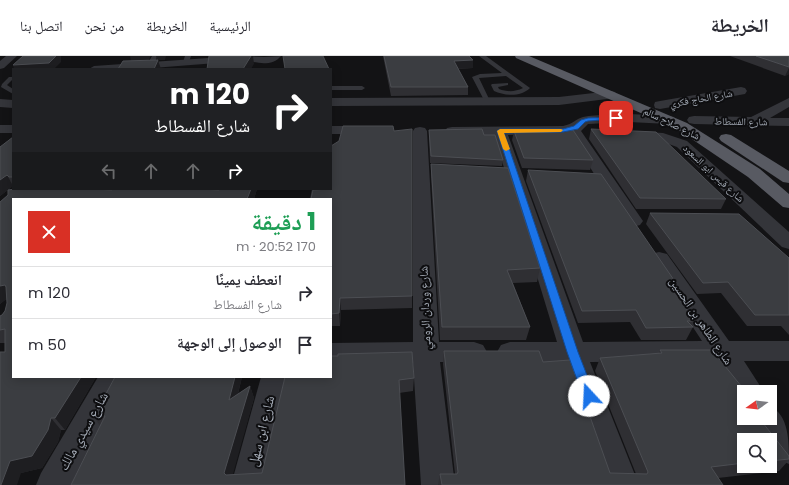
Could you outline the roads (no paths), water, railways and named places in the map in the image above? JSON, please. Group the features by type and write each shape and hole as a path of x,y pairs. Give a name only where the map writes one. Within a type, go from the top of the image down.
{"highway":[{"name":"شارع صلاح سالم","path":"520,56 669,120 722,150 754,173 789,203"},
{"name":"شارع صلاح سالم","path":"542,56 694,120 745,148 789,178"}],"street":[{"path":"0,66 12,56"},
{"path":"100,68 152,60 252,57 274,60"},
{"name":"شارع الحاج فكري","path":"660,105 741,91"},
{"path":"332,102 568,100 611,95"},
{"path":"507,101 526,106 529,108 529,111 526,113"},
{"path":"755,121 789,102"},
{"path":"0,103 12,104"},
{"path":"0,117 7,128"},
{"path":"622,485 573,352 500,131 575,131 583,121 588,120 629,118 669,120"},
{"name":"شارع الفسطاط","path":"694,120 789,122"},
{"path":"333,134 382,130"},
{"name":"شارع وردان الرومي","path":"438,485 426,352 429,170 413,131 500,131"},
{"name":"شارع قيس ابو السعود","path":"575,131 655,135 674,140 682,144 789,242"},
{"name":"شارع الطاهر بن الحسين","path":"575,131 629,216 745,385"},
{"path":"582,176 605,178"},
{"path":"629,216 652,216"},
{"path":"738,217 761,217"},
{"path":"332,353 789,351"},
{"name":"شارع سيدي مالك","path":"53,485 112,378"},
{"name":"شارع ابن سهل","path":"248,485 274,378"},
{"path":"773,425 789,449"}],"lane":[{"path":"480,89 495,88 497,91 504,92 520,91 526,89 527,86 482,56"},
{"path":"487,101 475,78 508,74"},
{"path":"8,78 4,84 4,87 12,91"},
{"path":"495,88 495,85 506,84"},
{"path":"332,102 334,88 362,88"}]}
